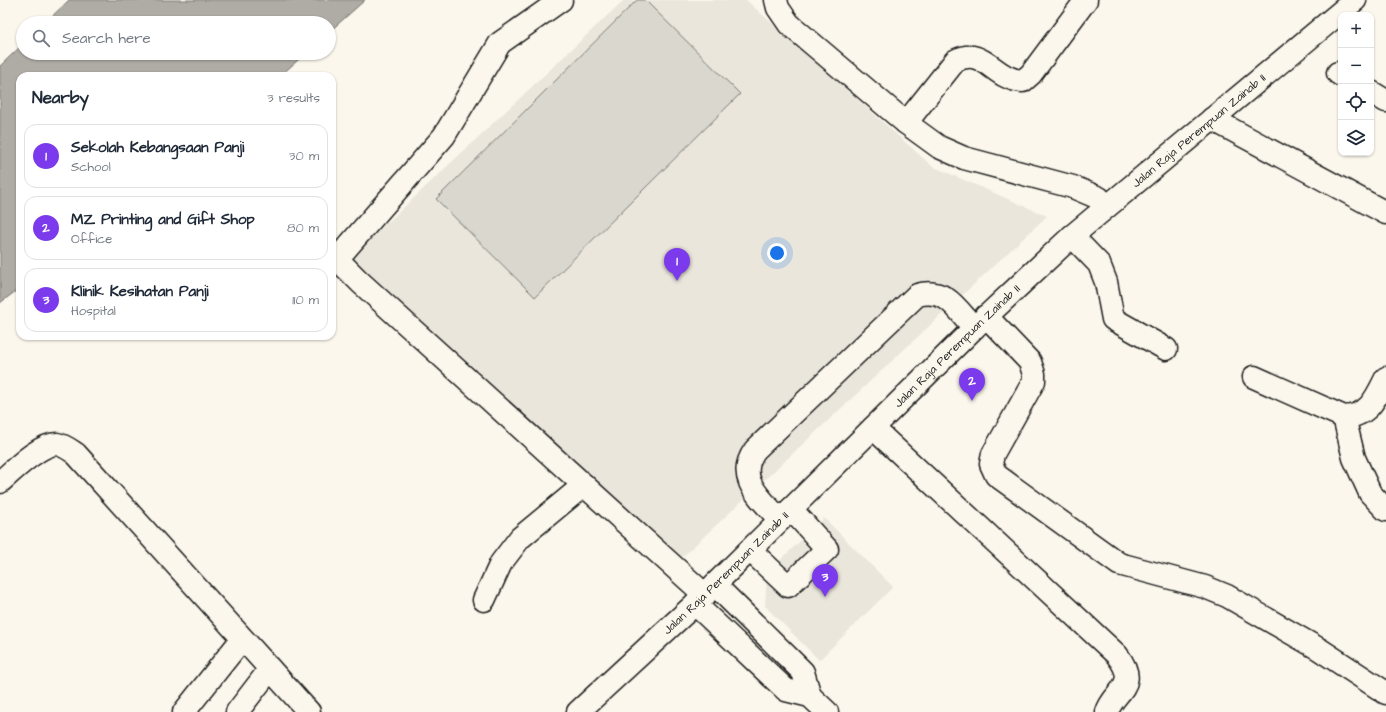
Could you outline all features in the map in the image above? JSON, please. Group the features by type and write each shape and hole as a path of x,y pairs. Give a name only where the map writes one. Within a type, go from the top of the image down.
{"street":[{"path":"336,255 444,136 500,43 561,0"},
{"path":"776,0 778,8 789,24 906,124 939,148 949,153 1072,187 1099,198 1106,207"},
{"path":"906,124 955,62 965,56 974,56 1012,81 1023,82 1031,74 1086,0"},
{"name":"Jalan Raja Perempuan Zainab II","path":"578,712 705,595 980,322 1072,236 1355,0"},
{"path":"1374,94 1386,101"},
{"path":"1212,119 1386,213"},
{"path":"1072,236 1099,264 1112,302 1113,319 1166,349"},
{"path":"336,257 360,282 705,595 803,672 810,696 827,712"},
{"path":"750,550 788,586 827,549 749,482 747,465 756,450 917,295 935,293 944,296 980,322 1030,362 1034,374 1034,381 1032,382 993,454 991,464 996,475 1119,564 1205,587 1227,596 1319,649 1386,693"},
{"path":"1254,377 1344,418 1353,417 1368,409 1386,378"},
{"path":"1344,418 1354,458 1370,493 1386,510"},
{"path":"873,428 1123,663 1126,680 1123,689 1107,712"},
{"path":"0,482 40,449 58,444 76,454 309,712"},
{"path":"484,600 501,562 520,538 584,485"},
{"path":"184,712 242,639"},
{"path":"237,712 270,669"}],"shaded area":[{"path":"69,0 365,0 336,26 336,16 52,16"},
{"path":"624,0 746,0 932,166 1047,216 680,559 351,257"},
{"path":"637,0 645,0 740,94 535,297 436,199"},
{"path":"16,51 16,60 298,60 285,72 16,72 16,291 0,303 0,66"},
{"path":"824,518 893,587 819,660 765,606 767,573"}],"place":[{"name":"Sekolah Kebangsaan Panji","path":"677,281"},
{"name":"MZ Printing and Gift Shop","path":"972,401"},
{"name":"Klinik Kesihatan Panji","path":"825,597"}]}
